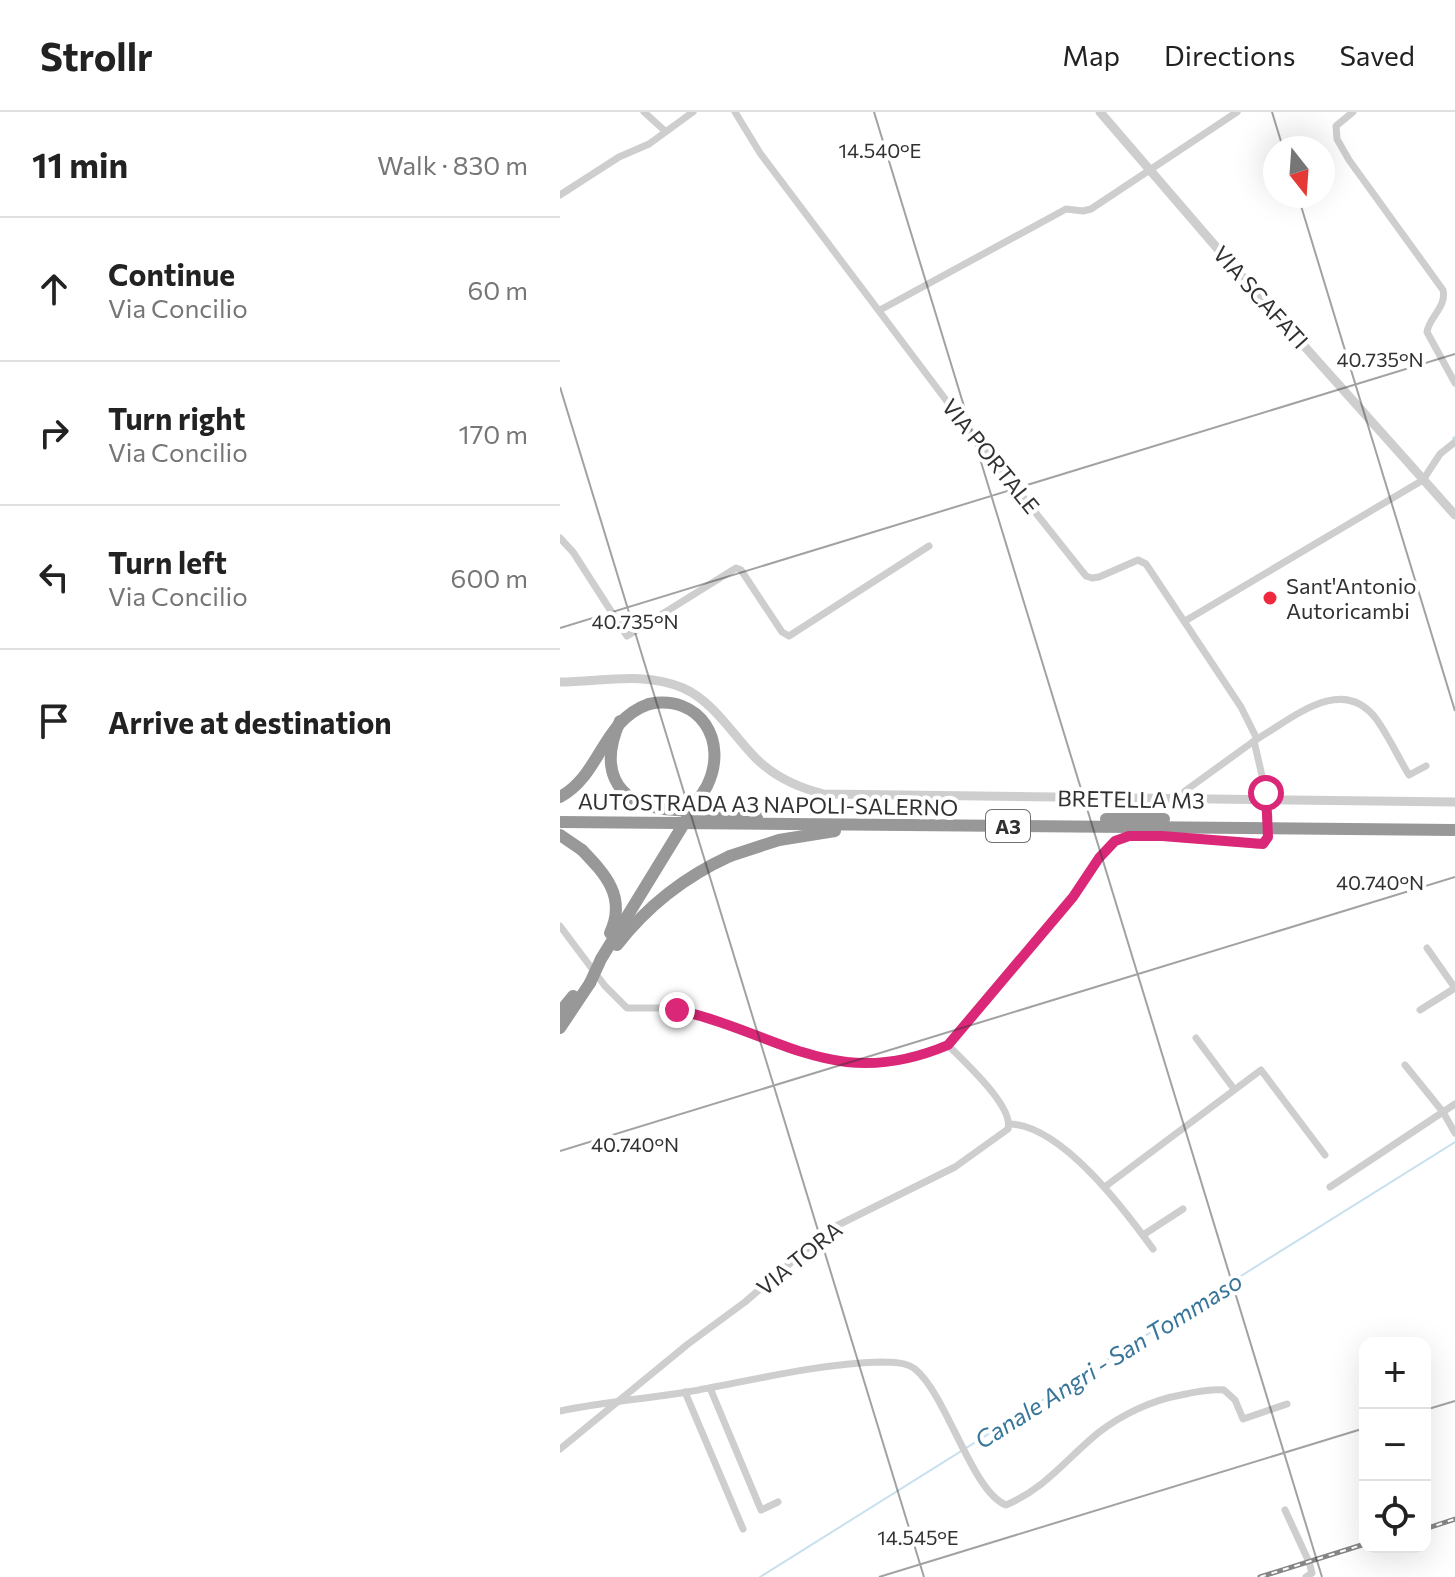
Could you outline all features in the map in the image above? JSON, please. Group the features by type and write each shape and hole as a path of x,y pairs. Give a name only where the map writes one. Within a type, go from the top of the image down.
{"highway":[{"name":"A3","path":"560,797 574,788 589,771 607,737 620,721 627,714 649,704 668,702 690,710 699,717 714,743 715,765 707,786 560,1028"},
{"name":"A3","path":"620,721 612,741 611,767 618,784 631,798 663,809 757,816"},
{"name":"AUTOSTRADA A3 NAPOLI-SALERNO","path":"560,814 1455,822"},
{"name":"AUTOSTRADA A3 NAPOLI-SALERNO","path":"560,822 1455,830"},
{"name":"A3","path":"560,1012 650,908 686,879 730,856 779,840 830,832 965,826"},
{"name":"A3","path":"560,835 582,850 609,880 617,902 613,928 587,981"}],"street":[{"path":"644,112 665,131"},
{"path":"560,195 619,157 649,144 693,112"},
{"name":"VIA PORTALE","path":"735,112 760,153 949,404 1086,576 1099,577 1141,560 1241,707 1256,740 1269,811 1266,842 1257,845 1162,836 1129,836 1115,841 1099,858 1073,897 948,1045"},
{"name":"VIA SCAFATI","path":"1100,112 1455,515"},
{"path":"880,310 1066,209 1091,209 1237,112"},
{"path":"1353,112 1336,126 1337,139 1443,290 1443,303 1427,332 1455,383"},
{"path":"1185,621 1423,480 1440,454 1455,442"},
{"path":"560,538 573,552 627,636 736,568 747,579 782,632 789,636 929,546"},
{"name":"BRETELLA M3","path":"560,682 647,679 686,689 707,704 773,773 797,786 824,794 1455,802"},
{"path":"1185,791 1256,740 1323,700 1341,698 1358,702 1378,721 1409,775 1426,766"},
{"path":"560,926 605,986 627,1008 661,1008 696,1014 798,1052 842,1062 888,1062 948,1045 1003,1107 1010,1124 1024,1126 1045,1137 1106,1186 1153,1249"},
{"path":"1420,1010 1455,988 1427,948"},
{"path":"1196,1038 1234,1089"},
{"path":"1405,1065 1443,1112 1455,1133"},
{"path":"1106,1186 1261,1070 1325,1155"},
{"path":"1330,1187 1455,1104"},
{"name":"VIA TORA","path":"560,1449 745,1302 830,1229 955,1167 1003,1134 1010,1124"},
{"path":"1143,1235 1183,1209"},
{"path":"560,1411 855,1364 900,1363 915,1369 932,1392 984,1485 1000,1504 1006,1505 1037,1490 1099,1432 1133,1412 1166,1398 1198,1391 1224,1390 1235,1400 1243,1419 1287,1404"},
{"path":"710,1388 761,1510 778,1502"},
{"path":"685,1392 743,1529"},
{"path":"1285,1510 1310,1565 1312,1573 1306,1577"}],"waterway":[{"name":"Canale Angri - San Tommaso","path":"760,1577 1455,1142"}],"railway":[{"path":"1431,1527 1455,1519"},
{"path":"1260,1577 1359,1546"}],"place":[{"name":"Sant'Antonio Autoricambi","path":"1270,598"}],"route":[{"path":"677,1010 825,1059 874,1064 939,1049 948,1045 1073,897 1108,846 1129,836 1263,844 1268,837 1266,793"}]}
